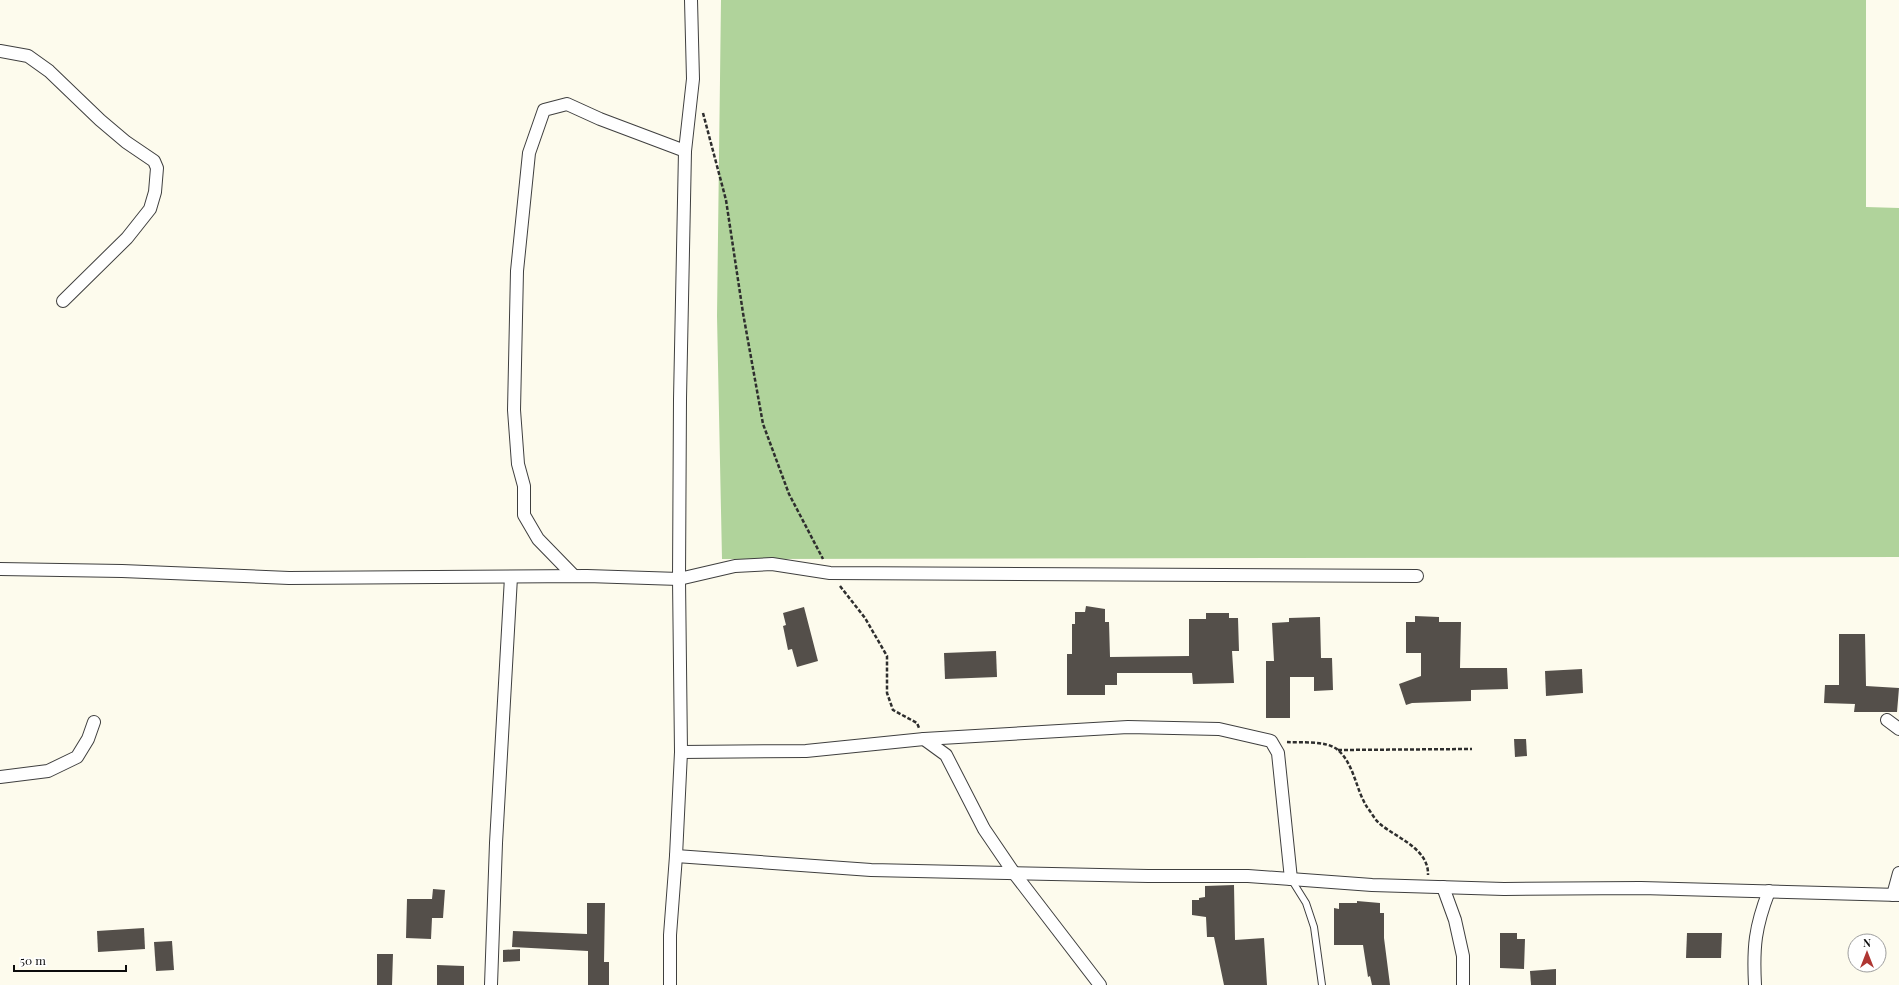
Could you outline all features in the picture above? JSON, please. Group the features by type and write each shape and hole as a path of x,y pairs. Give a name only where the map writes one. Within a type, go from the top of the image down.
{"street":[{"path":"670,985 670,935 676,856 681,752 679,580 685,151 693,79 691,0"},
{"path":"0,51 28,56 49,71 100,120 126,142 154,160 157,168 155,192 150,209 126,238 63,301"},
{"path":"574,576 538,539 524,515 524,486 518,464 514,410 517,271 529,153 544,110 567,104 600,119 685,151"},
{"path":"0,569 122,571 288,578 574,576 679,580 736,566 772,564 830,573 1417,576"},
{"path":"491,985 496,843 511,577"},
{"path":"1887,720 1899,729"},
{"path":"0,777 48,771 77,757 88,739 94,722"},
{"path":"681,752 806,751 924,739 1128,727 1219,729 1271,742 1278,753 1291,879"},
{"path":"924,739 946,755 984,829 1014,873 1100,985"},
{"path":"676,856 870,870 1248,876 1504,889 1641,888 1896,895 1899,873"},
{"path":"1443,887 1455,920 1463,956 1463,985"},
{"path":"1755,985 1754,937 1760,912 1769,891"}],"lane":[{"path":"1291,879 1306,903 1314,927 1322,985"}],"path":[{"path":"701,106 726,200 743,313 763,424 789,494 830,573 865,618 887,656 887,693 893,710 917,723 924,739"},
{"path":"1271,742 1323,744 1338,750 1472,749"},
{"path":"1338,750 1348,764 1366,806 1379,823 1415,848 1425,859 1428,872 1427,886"}],"green space":[{"path":"721,0 1866,0 1866,207 1899,208 1899,557 722,559 717,316"}],"building":[{"path":"1086,606 1105,609 1105,622 1109,622 1110,657 1189,656 1189,619 1206,619 1206,613 1229,613 1229,618 1238,618 1239,651 1232,651 1234,683 1193,684 1192,673 1117,673 1117,685 1105,685 1105,695 1067,695 1067,654 1072,654 1072,624 1075,624 1075,612 1085,612"},
{"path":"804,607 818,661 797,667 792,649 788,650 783,626 786,625 783,613"},
{"path":"1415,616 1439,617 1439,622 1461,622 1460,668 1507,668 1508,689 1471,690 1471,701 1412,703 1406,705 1399,684 1421,676 1421,653 1406,653 1406,622 1415,622"},
{"path":"1320,617 1321,658 1332,658 1333,690 1314,691 1314,677 1290,677 1290,718 1266,718 1266,661 1274,661 1272,623 1289,622 1289,618"},
{"path":"1839,634 1865,634 1866,686 1899,688 1897,712 1854,712 1855,704 1824,703 1825,685 1839,685"},
{"path":"996,651 997,677 945,679 944,653"},
{"path":"1582,669 1583,693 1546,696 1545,671"},
{"path":"1514,739 1526,739 1527,756 1515,757"},
{"path":"1234,885 1235,940 1264,938 1267,985 1224,985 1214,937 1207,937 1206,917 1192,915 1192,900 1199,900 1199,898 1205,897 1205,886"},
{"path":"433,889 445,890 443,918 432,918 431,939 406,938 407,899 432,899"},
{"path":"1357,901 1380,903 1380,913 1384,913 1384,938 1390,985 1372,985 1370,976 1368,977 1363,945 1334,945 1334,908 1339,909 1339,903 1357,903"},
{"path":"587,903 605,903 604,962 609,962 609,985 588,985 588,951 512,947 513,931 587,934"},
{"path":"144,928 145,949 98,952 97,931"},
{"path":"1500,933 1517,933 1517,939 1525,939 1524,969 1500,968"},
{"path":"1687,933 1722,933 1721,958 1686,958"},
{"path":"172,941 174,970 156,971 154,942"},
{"path":"520,949 520,961 503,962 503,950"},
{"path":"377,954 393,954 392,985 377,985"},
{"path":"437,965 464,966 464,985 437,985"},
{"path":"1556,969 1556,985 1531,985 1530,971"}]}
